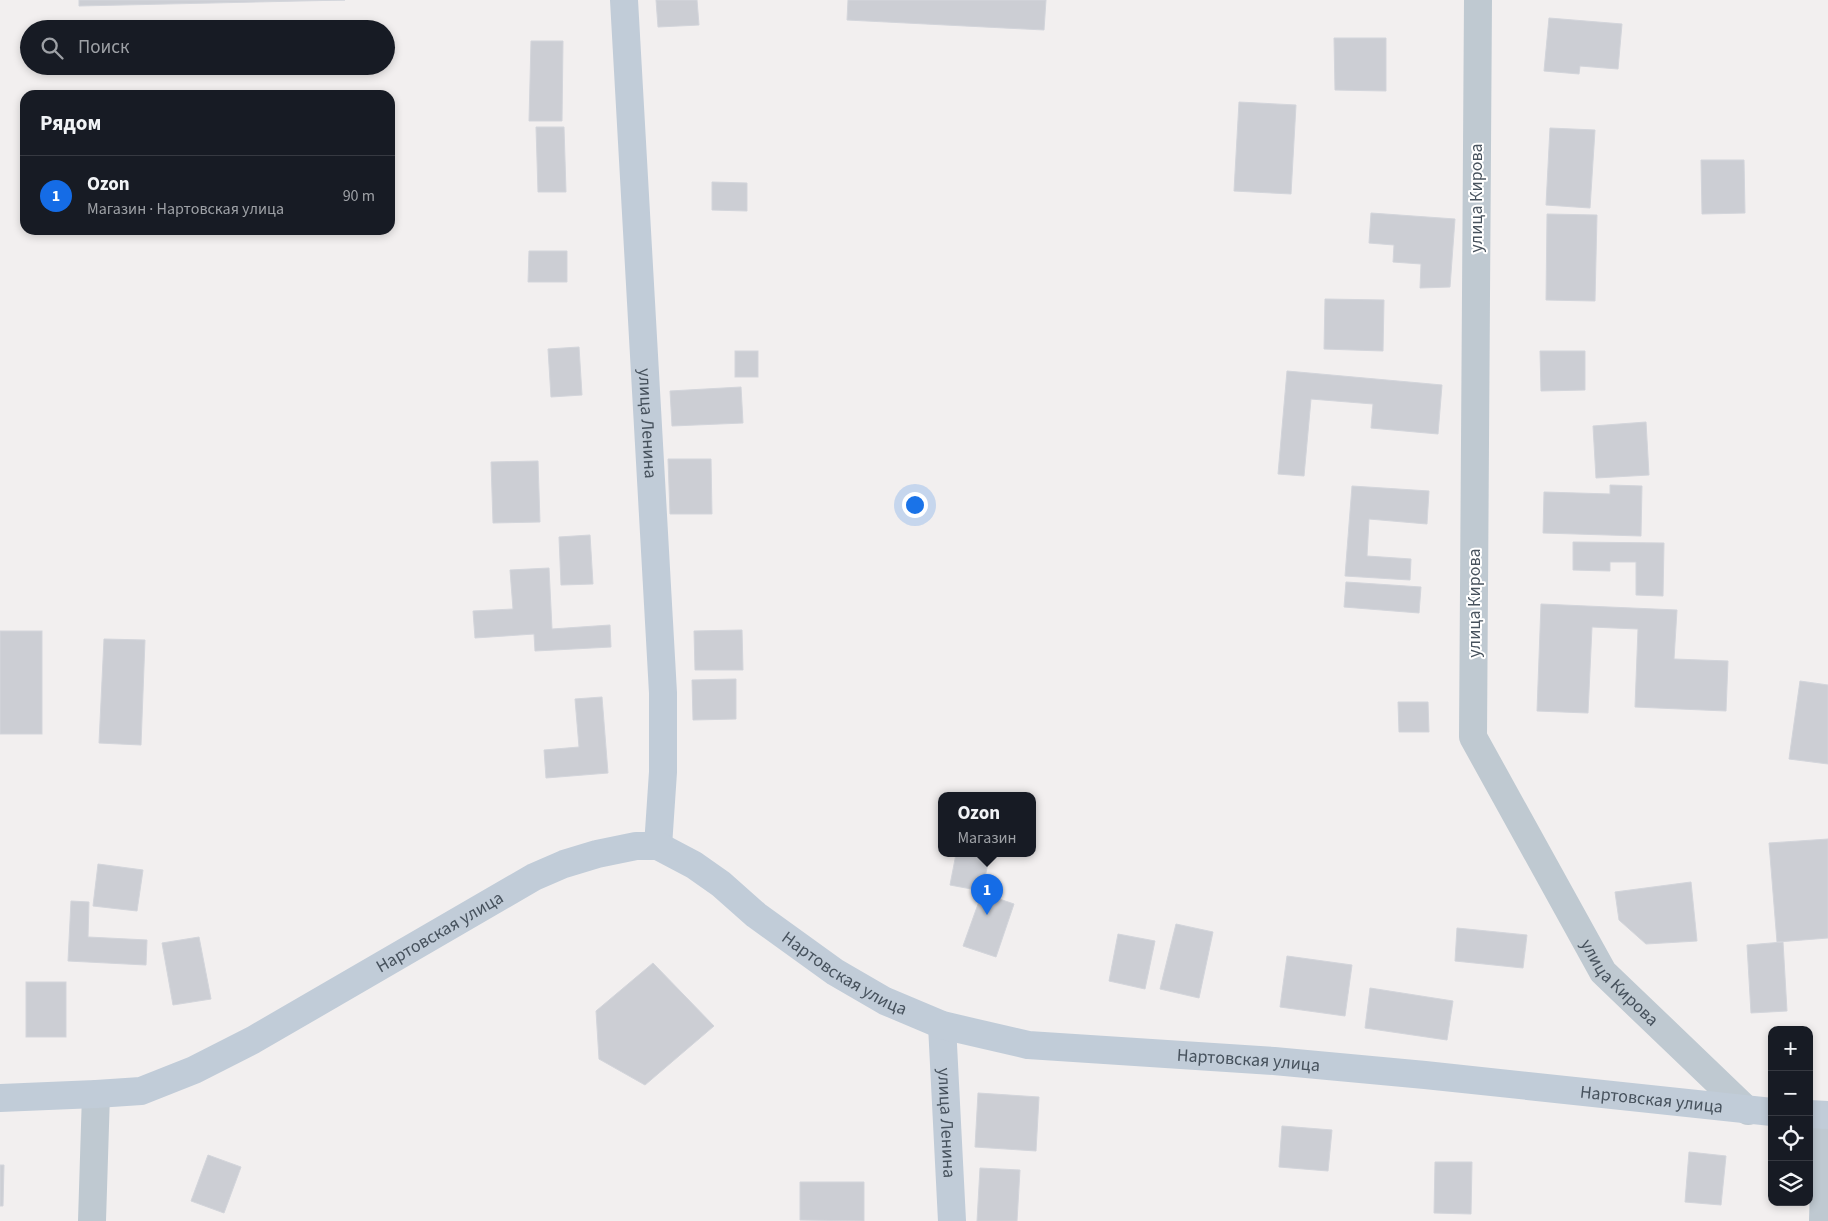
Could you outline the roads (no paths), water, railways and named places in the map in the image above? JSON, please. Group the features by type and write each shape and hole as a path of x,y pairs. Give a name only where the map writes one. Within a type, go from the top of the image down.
{"street":[{"name":"улица Ленина","path":"624,0 663,693 662,772 658,846"},
{"name":"улица Кирова","path":"1478,0 1473,737 1603,972 1760,1112"},
{"name":"Нартовская улица","path":"0,1098 141,1090 194,1070 253,1040 534,877 564,864 597,854 636,846 658,846 694,865 721,884 756,915 835,972 885,1001 942,1025 1028,1045 1274,1061 1435,1076 1760,1112"},
{"name":"улица Ленина","path":"942,1025 952,1221"},
{"path":"92,1221 96,1094"},
{"path":"1821,1115 1823,1221"}],"place":[{"name":"Ozon","path":"987,915"}]}
